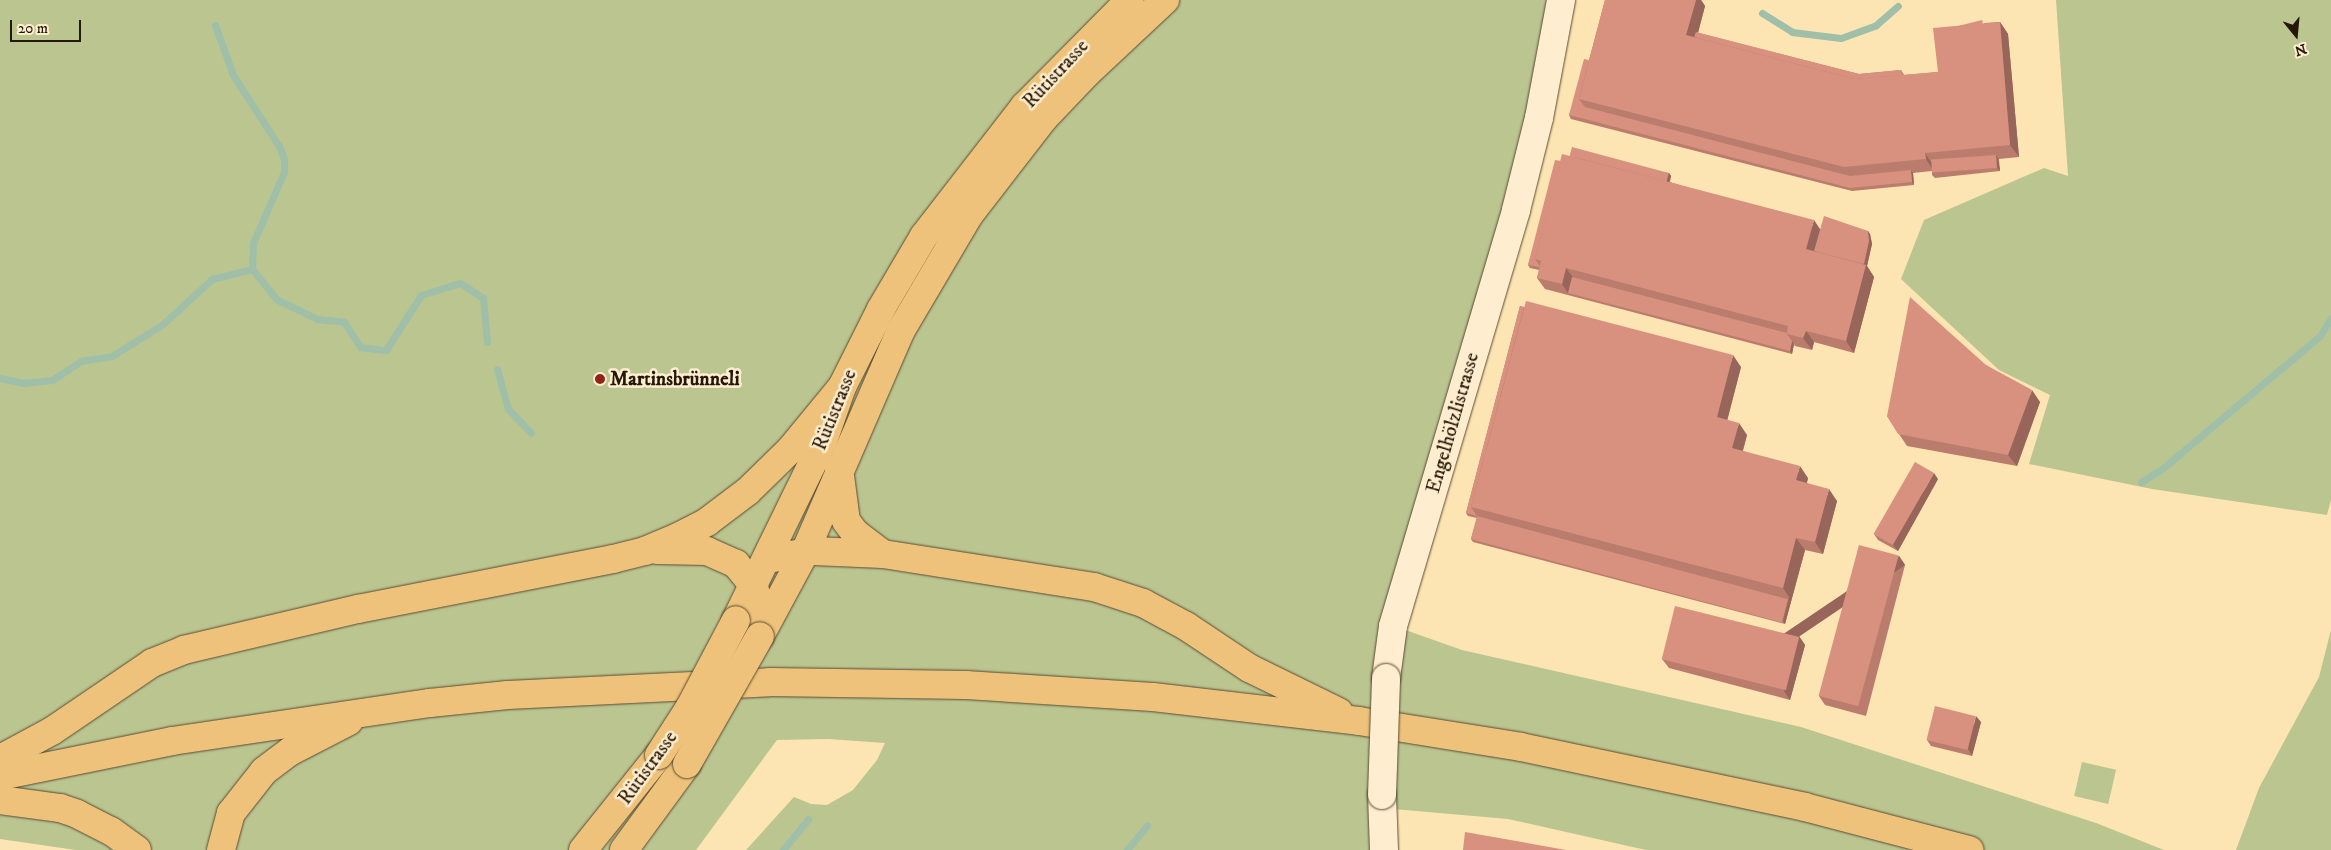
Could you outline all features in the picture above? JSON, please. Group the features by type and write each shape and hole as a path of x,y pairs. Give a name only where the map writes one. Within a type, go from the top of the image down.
{"main road":[{"name":"Rütistrasse","path":"624,850 687,764 756,626 754,586 822,444 842,387 881,309 924,236 977,163 1067,59 1130,0"},
{"name":"Rütistrasse","path":"583,850 624,803 659,755 690,707 756,626 805,552 839,468 900,332 969,215 1044,118 1087,73 1165,0"},
{"path":"644,551 707,522 732,506 791,449 842,387"},
{"path":"839,468 846,522 855,533 883,554"},
{"path":"0,758 52,731 125,678 152,663 184,650 358,610 644,551 686,549 722,556 736,564 754,586"},
{"path":"768,559 805,552 883,554 1059,580 1122,595 1181,623 1249,668 1359,721"},
{"path":"0,776 172,741 368,712 508,695 640,687 867,681 1153,697 1359,721 1521,747 1654,773 1872,823 1969,850"},
{"path":"221,850 232,813 264,771 291,751 368,712"},
{"path":"0,800 38,804 77,814 111,831 137,850"}],"street":[{"name":"Engelhölzlistrasse","path":"1384,850 1382,796 1386,678 1394,626 1516,210 1539,118 1561,0"}],"green space":[{"path":"0,0 1561,0 1394,626 1462,650 1801,727 2096,823 2164,850 1646,850 1508,819 1382,808 1384,850 746,850 794,797 811,804 827,805 853,790 877,760 885,743 829,739 777,740 696,850 76,850 0,839"},
{"path":"2056,0 2331,0 2331,500 2327,515 2152,489 2029,464 2050,395 1999,370 1901,279 1924,220 2044,168 2068,176"},
{"path":"2331,630 2331,850 2236,850 2259,788 2319,677"},
{"path":"2082,762 2116,770 2108,804 2074,796"}],"building":[{"path":"1605,0 1696,0 1686,35 1854,79 1938,72 1933,28 2000,22 2010,145 1925,153 1926,159 1844,167 1579,99"},
{"path":"1982,20 1983,24 1940,35 1939,31"},
{"path":"1696,32 1859,74 1901,70 1902,75 1854,79 1694,37"},
{"path":"1584,59 1589,60 1579,99 1585,107 1850,176 1911,170 1912,182 1850,188 1569,115"},
{"path":"1572,147 1669,173 1666,182 1570,156"},
{"path":"1562,154 1814,220 1806,249 1866,265 1846,341 1806,331 1803,338 1787,334 1788,326 1566,268 1562,284 1537,278 1541,261 1535,259"},
{"path":"1996,155 1997,168 1932,173 1931,160"},
{"path":"1555,160 1561,161 1535,259 1540,266 1528,265"},
{"path":"1824,216 1868,231 1869,241 1864,264 1814,251"},
{"path":"1572,277 1787,333 1792,341 1790,351 1568,293"},
{"path":"1910,297 1986,365 2032,390 2008,455 1898,434 1887,416"},
{"path":"1526,301 1733,355 1717,417 1739,423 1732,448 1800,466 1796,480 1829,489 1815,542 1796,538 1783,588 1471,507"},
{"path":"1520,306 1524,307 1471,507 1477,516 1466,513"},
{"path":"1915,462 1934,473 1893,545 1874,534"},
{"path":"1477,516 1788,599 1782,623 1471,539"},
{"path":"1859,545 1899,556 1858,706 1819,696"},
{"path":"1675,606 1799,637 1786,690 1662,659"},
{"path":"1935,706 1976,716 1967,750 1927,740"},
{"path":"1465,832 1566,850 1463,850"}],"waterway":[{"path":"1762,13 1792,32 1841,38 1876,25 1898,6"},
{"path":"215,25 233,75 279,146 284,159 284,172 253,243 252,269 276,299 317,319 344,322 360,347 386,350 421,295 460,283 483,298 487,342"},
{"path":"0,378 23,383 52,380 81,361 112,356 163,324 212,279 252,269"},
{"path":"2141,482 2163,468 2320,336 2331,318"},
{"path":"497,369 508,409 531,433"},
{"path":"783,850 808,819"},
{"path":"1127,850 1147,825"}],"place":[{"name":"Martinsbrünneli","path":"600,379"}]}
